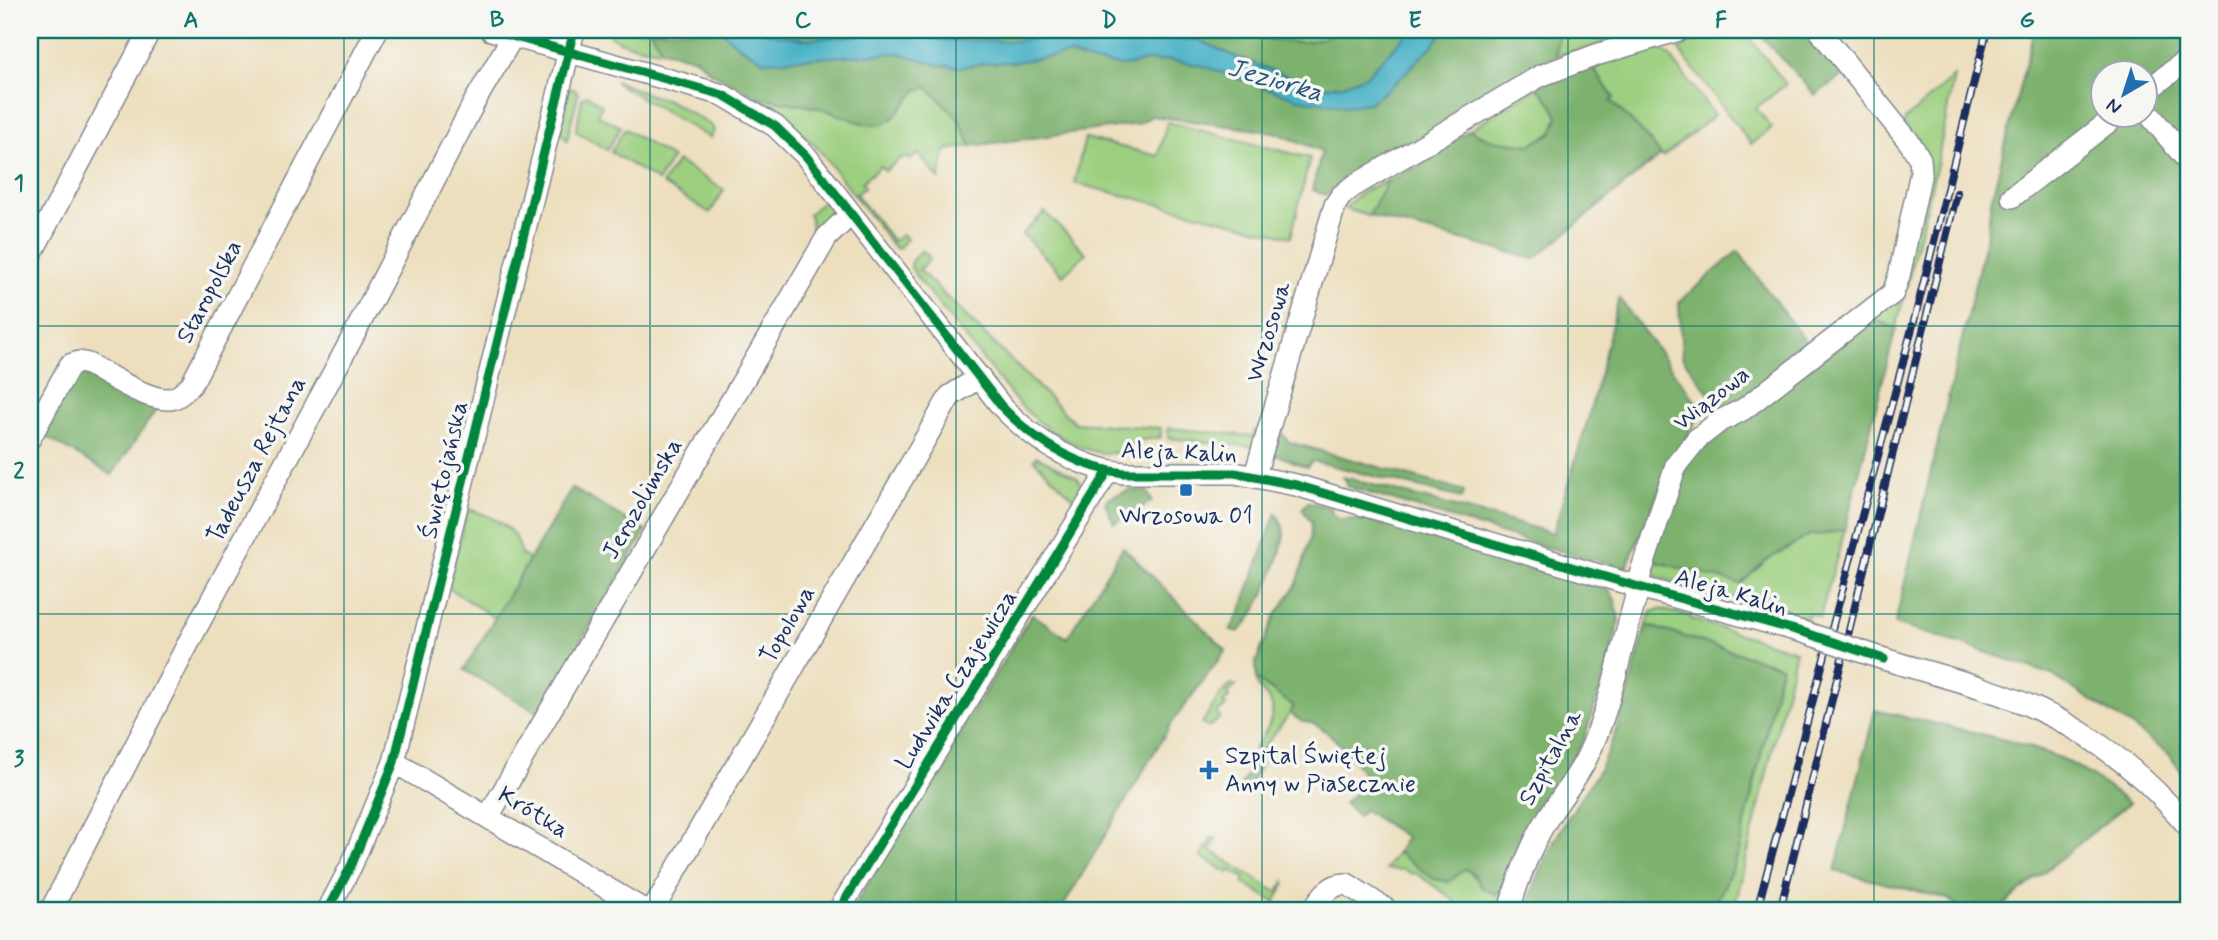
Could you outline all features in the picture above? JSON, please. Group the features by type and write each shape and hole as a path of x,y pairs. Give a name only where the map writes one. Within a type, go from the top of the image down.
{"street":[{"path":"30,257 149,30"},
{"name":"Staropolska","path":"30,438 70,365 79,362 163,400 176,398 191,385 377,30"},
{"name":"Aleja Kalin","path":"491,30 723,94 775,126 799,148 1002,407 1032,436 1071,459 1108,471 1147,474 1213,471 1255,475 1327,493 1806,634 1998,695 2060,720 2093,739 2164,798 2188,826"},
{"name":"Świętojańska","path":"328,910 352,864 394,762 574,30"},
{"name":"Wrzosowa","path":"1255,475 1335,205 1352,187 1540,76 1596,55 1679,30"},
{"name":"Wiązowa","path":"1639,587 1640,575 1676,465 1697,439 1720,421 1744,409 1885,300 1896,287 1917,198 1920,159 1819,30"},
{"name":"Tadeusza Rejtana","path":"51,910 192,636 359,327 475,101 513,36"},
{"path":"2158,82 2188,59"},
{"path":"2158,125 2188,161"},
{"path":"2012,197 2098,130"},
{"name":"Jerozolimska","path":"488,817 827,237 851,214"},
{"name":"Topolowa","path":"653,910 950,397 980,377"},
{"name":"Ludwika Czajewicza","path":"839,910 1108,471"},
{"name":"Szpitalna","path":"1509,910 1521,870 1535,841 1586,759 1600,728 1611,697 1639,587"},
{"name":"Krótka","path":"394,762 644,910"},
{"path":"1312,910 1328,890 1337,884 1353,887 1387,910"}],"green space":[{"path":"604,30 650,30 662,50 623,43"},
{"path":"650,30 722,30 733,42 751,54 900,53 939,65 960,67 1069,54 1094,62 1125,66 1170,60 1200,65 1237,77 1369,103 1409,69 1444,30 1558,30 1556,56 1399,151 1345,178 1327,195 1312,190 1322,151 1274,132 1152,116 1138,124 971,146 958,118 928,87 917,90 892,119 881,125 865,124 820,108 758,97 710,72 697,59 662,50"},
{"path":"760,30 887,30 841,39 806,39"},
{"path":"909,30 1240,30 1277,41 1303,42 1340,30 1411,30 1366,76 1343,85 1316,87 1199,40 1112,37 1067,32 1017,41 963,41 940,40"},
{"path":"1240,30 1340,30 1315,40 1290,42"},
{"path":"1558,30 1650,30 1556,56"},
{"path":"1707,30 1743,30 1786,84 1756,108 1772,128 1751,144 1679,50"},
{"path":"1756,30 1810,30 1845,74 1815,95"},
{"path":"2034,30 2188,30 2188,779 2167,753 2131,726 2052,675 1895,624 1987,233 1991,201"},
{"path":"1653,48 1661,49 1670,56 1714,115 1663,157 1610,101 1614,98 1589,63"},
{"path":"1589,63 1614,98 1611,101 1661,155 1534,259 1369,216 1387,181 1417,167 1469,130 1492,140 1530,145 1552,133 1558,117 1538,87"},
{"path":"1954,76 1937,164 1896,328 1874,320 1921,202 1903,127 1905,120"},
{"path":"616,81 668,100 712,126 714,131 710,138"},
{"path":"927,87 958,118 971,146 946,150 939,179 919,154 910,160 907,157 900,159 885,171 881,166 862,182 865,187 856,194 893,241 903,234 907,239 898,249 820,151 786,117 758,97 820,108 865,124 892,119 917,90"},
{"path":"1538,87 1558,117 1552,133 1530,145 1492,140 1469,130"},
{"path":"568,88 576,90 578,94 567,140 559,130"},
{"path":"587,95 602,105 597,115 621,127 607,150 576,131 582,98"},
{"path":"1167,122 1310,158 1291,237 1074,183 1085,138 1158,156"},
{"path":"625,129 672,158 658,181 611,152"},
{"path":"677,161 724,190 710,213 662,184"},
{"path":"1387,181 1369,216 1345,209 1363,192"},
{"path":"824,200 829,208 828,218 821,229 812,230 809,214"},
{"path":"1045,212 1086,253 1063,275 1022,234"},
{"path":"922,250 930,258 919,270 1075,423 1161,428 1161,437 1137,442 1118,452 1102,453 1088,450 1061,437 1037,420 1017,402 915,275 910,265"},
{"path":"1738,251 1811,349 1736,405 1721,410 1682,357 1679,302"},
{"path":"1619,298 1702,410 1671,466 1626,568 1546,547 1346,486 1347,482 1343,477 1553,533 1588,419"},
{"path":"1874,320 1896,328 1845,529 1810,535 1764,562 1741,584 1650,560 1691,456"},
{"path":"88,374 158,407 112,475 38,432 74,376"},
{"path":"1168,428 1253,436 1255,430 1258,431 1253,447 1168,438"},
{"path":"1281,432 1289,442 1464,491 1462,498 1312,461 1307,467 1272,453"},
{"path":"1037,456 1078,478 1083,489 1077,501 1034,460"},
{"path":"572,488 646,531 539,713 464,670"},
{"path":"1130,490 1146,490 1152,501 1114,523 1105,503 1108,498"},
{"path":"1308,502 1332,508 1331,513 1339,519 1369,520 1610,591 1615,600 1619,621 1584,739 1521,846 1506,886 1496,894 1482,888 1474,874 1465,869 1449,882 1434,879 1397,852 1406,837 1364,810 1358,817 1344,803 1362,788 1366,776 1329,734 1311,723 1302,722 1290,713 1294,706 1256,679 1256,662 1274,618 1297,584 1310,540 1312,523 1302,509"},
{"path":"468,509 502,524 515,536 520,553 529,560 495,618 447,587"},
{"path":"1276,513 1284,533 1274,571 1245,625 1238,632 1230,630 1240,613"},
{"path":"1845,529 1820,617 1809,613 1806,619 1657,577 1653,572 1655,561 1741,584 1764,562 1810,535"},
{"path":"1123,547 1226,650 1171,724 1061,910 852,910 1032,614 1067,638"},
{"path":"1659,609 1690,616 1693,620 1796,651 1734,910 1713,910 1738,855 1781,666 1646,625 1652,612"},
{"path":"1646,625 1781,666 1738,855 1713,910 1527,910 1551,848 1597,774 1608,751"},
{"path":"1256,679 1295,707 1260,752 1254,749 1268,727 1272,708"},
{"path":"1232,684 1236,686 1227,694 1229,698 1223,702 1226,706 1217,713 1220,718 1208,727 1202,723 1220,695"},
{"path":"1875,710 1986,735 2052,755 2082,770 2129,803 1997,910 1962,910 1948,899 1835,871"},
{"path":"1267,745 1271,748 1245,793 1239,789 1260,752"},
{"path":"1212,838 1216,838 1210,850 1277,892 1285,881 1275,902 1243,883 1245,878 1230,870 1228,873 1201,857"},
{"path":"1397,852 1434,879 1465,869 1496,894 1506,886 1499,910 1462,910 1453,899 1414,872 1412,874 1405,870 1386,869"}],"water":[{"name":"Jeziorka","path":"722,30 760,30 802,39 909,30 940,40 963,41 1017,41 1067,32 1112,37 1199,40 1316,87 1343,85 1366,76 1411,30 1444,30 1434,44 1392,86 1369,103 1347,106 1298,99 1200,65 1170,60 1125,66 1094,62 1069,54 960,67 939,65 899,53 764,61 733,42"}],"railway":[{"path":"1757,910 1915,317 1987,30"},
{"path":"1780,910 1957,193"}],"cycle path":[{"path":"491,30 723,95 775,126 806,156 1002,407 1043,442 1073,459 1124,473 1235,473 1296,485 1639,587 1806,633 1884,659"},
{"path":"328,910 352,864 394,762 574,30"},
{"path":"839,910 1108,471"}],"place":[{"name":"Wrzosowa 01","path":"1186,490"},
{"name":"Szpital Świętej Anny w Piasecznie","path":"1209,770"}]}
